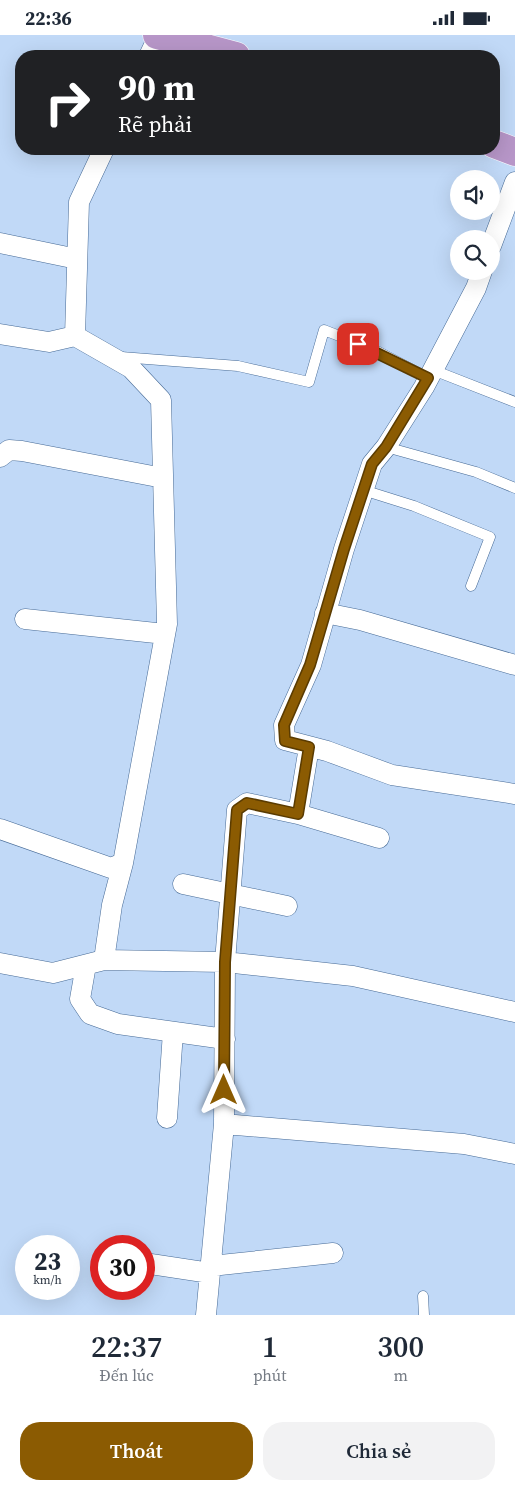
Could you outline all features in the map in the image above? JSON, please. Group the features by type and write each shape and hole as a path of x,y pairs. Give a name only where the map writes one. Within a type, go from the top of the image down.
{"highway":[{"path":"158,35 214,50"},
{"path":"500,147 515,153"}],"street":[{"path":"152,50 158,35"},
{"path":"75,336 79,202 101,155"},
{"path":"497,230 515,182"},
{"path":"0,243 77,259"},
{"path":"479,280 431,374 386,447 372,464 310,665 284,725 285,741 309,747 392,775 515,794"},
{"path":"0,334 50,342 75,336 131,368 161,400 167,624 123,863 95,962 80,999 90,1014 118,1024 225,1039"},
{"path":"0,457 9,450 22,451 163,478"},
{"path":"325,613 360,620 515,665"},
{"path":"25,619 165,634"},
{"path":"298,814 309,747"},
{"path":"206,1315 224,1124 225,962 237,810 247,803 298,814 379,838"},
{"path":"0,829 111,868 123,863"},
{"path":"183,884 287,906"},
{"path":"0,963 53,973 95,962 225,962 353,976 515,1012"},
{"path":"167,1118 173,1032"},
{"path":"224,1124 464,1144 515,1154"},
{"path":"155,1264 210,1269 333,1253"}],"lane":[{"path":"110,356 238,366 309,382 324,330 431,374 515,402"},
{"path":"386,447 476,472 515,488"},
{"path":"363,490 414,506 490,537 471,586"},
{"path":"423,1296 424,1315"}],"route":[{"path":"224,1090 225,962 237,810 247,803 298,814 309,747 285,741 284,725 310,665 344,549 372,464 386,447 428,378 375,350 358,344"}]}
